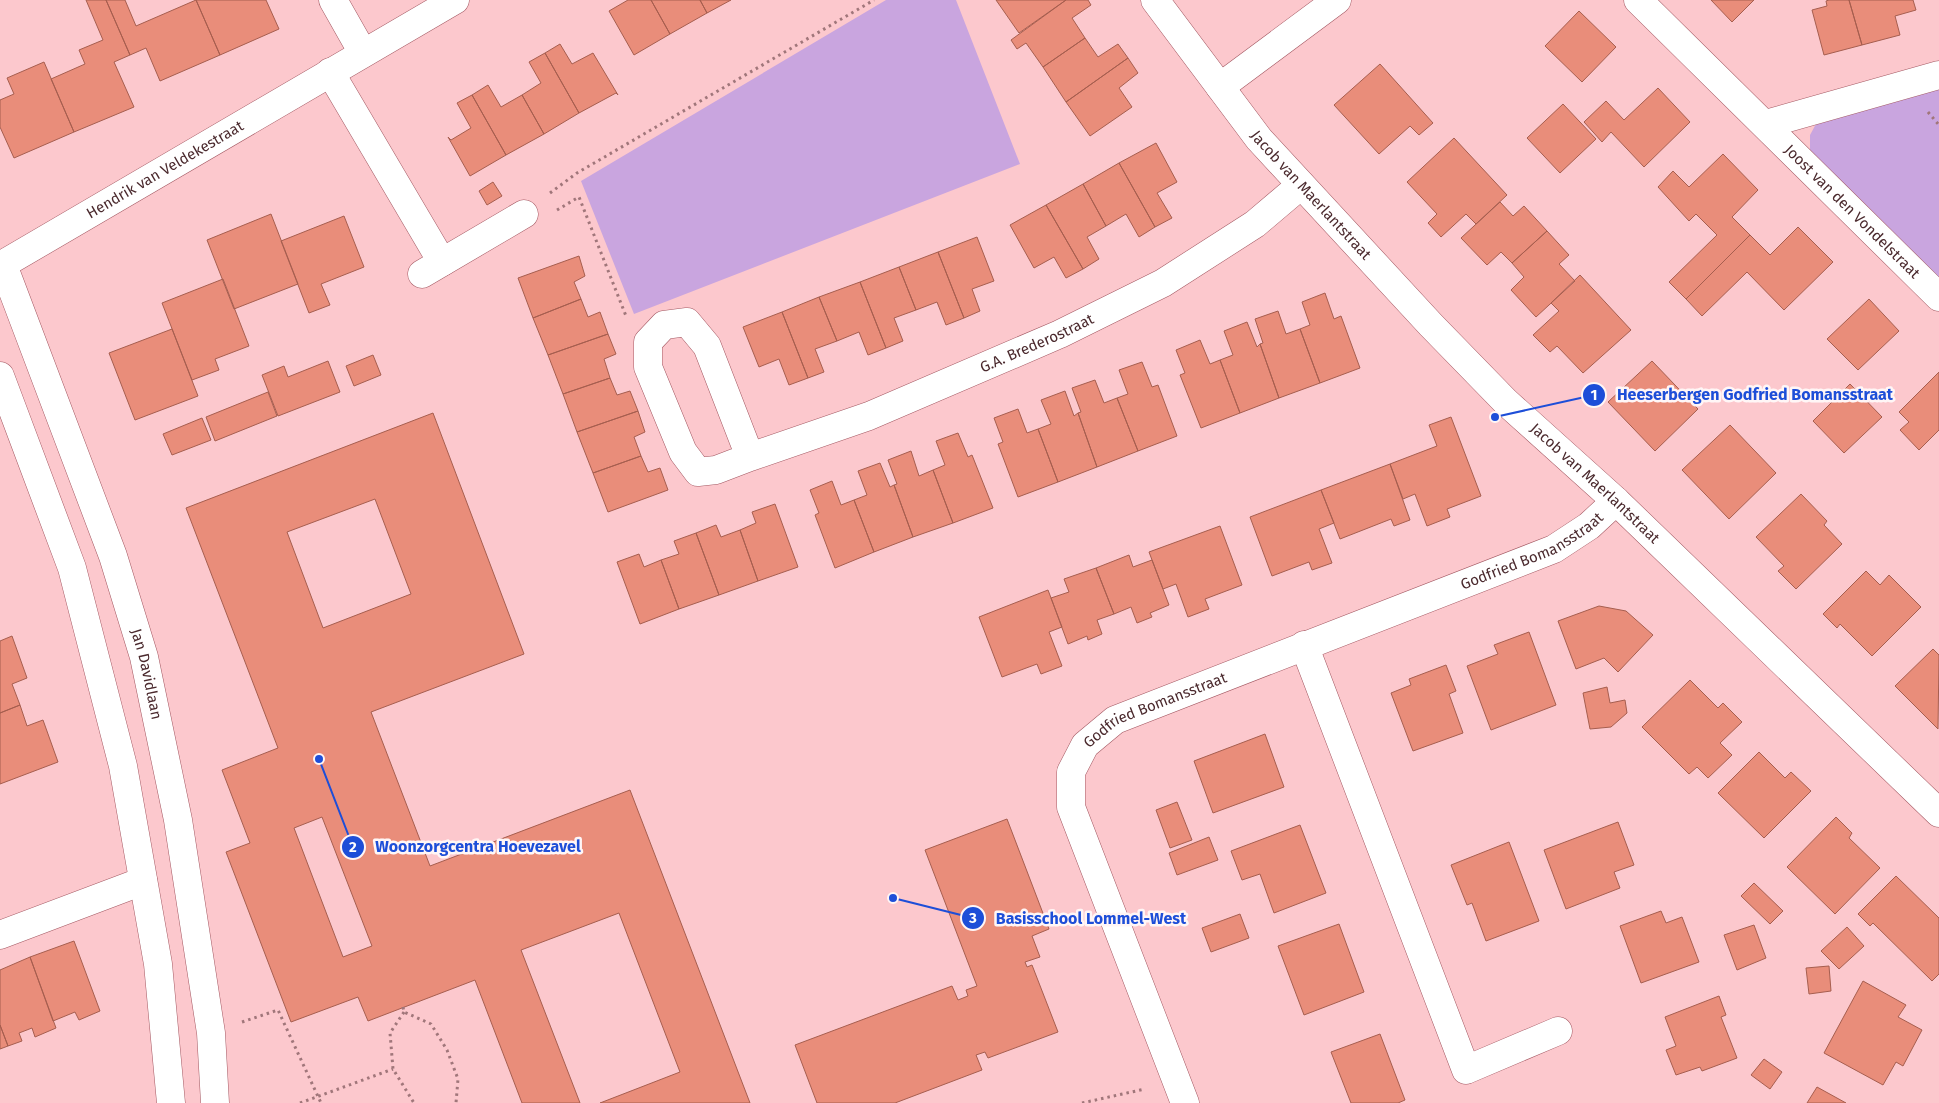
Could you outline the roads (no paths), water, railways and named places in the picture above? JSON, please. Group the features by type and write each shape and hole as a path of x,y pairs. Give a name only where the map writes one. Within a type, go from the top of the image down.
{"street":[{"path":"333,0 363,53"},
{"name":"Hendrik van Veldekestraat","path":"2,266 455,0"},
{"name":"Jacob van Maerlantstraat","path":"1155,0 1259,139 1430,325 1506,402 1616,501 1939,813"},
{"path":"1220,87 1337,0"},
{"name":"Joost van den Vondelstraat","path":"1638,0 1766,124 1800,161 1939,298"},
{"path":"330,72 432,268 524,214"},
{"path":"1766,124 1939,75"},
{"name":"G.A. Brederostraat","path":"750,456 707,346 687,322 664,325 648,342 648,368 683,452 698,472 716,470 750,456 869,416 1060,334 1163,283 1255,224 1301,185"},
{"name":"Jan Davidlaan","path":"2,266 113,556 144,657 178,820 211,1033 215,1103"},
{"path":"0,376 72,568 123,766 158,964 171,1103"},
{"name":"Godfried Bomansstraat","path":"1181,1093 1071,806 1071,772 1085,745 1115,720 1554,550 1589,526 1616,501"},
{"path":"72,568 113,556"},
{"path":"1304,646 1466,1070 1558,1030"},
{"path":"0,935 144,881"}],"place":[{"name":"Heeserbergen Godfried Bomansstraat","path":"1495,417"},
{"name":"Woonzorgcentra Hoevezavel","path":"319,759"},
{"name":"Basisschool Lommel-West","path":"893,898"}]}
